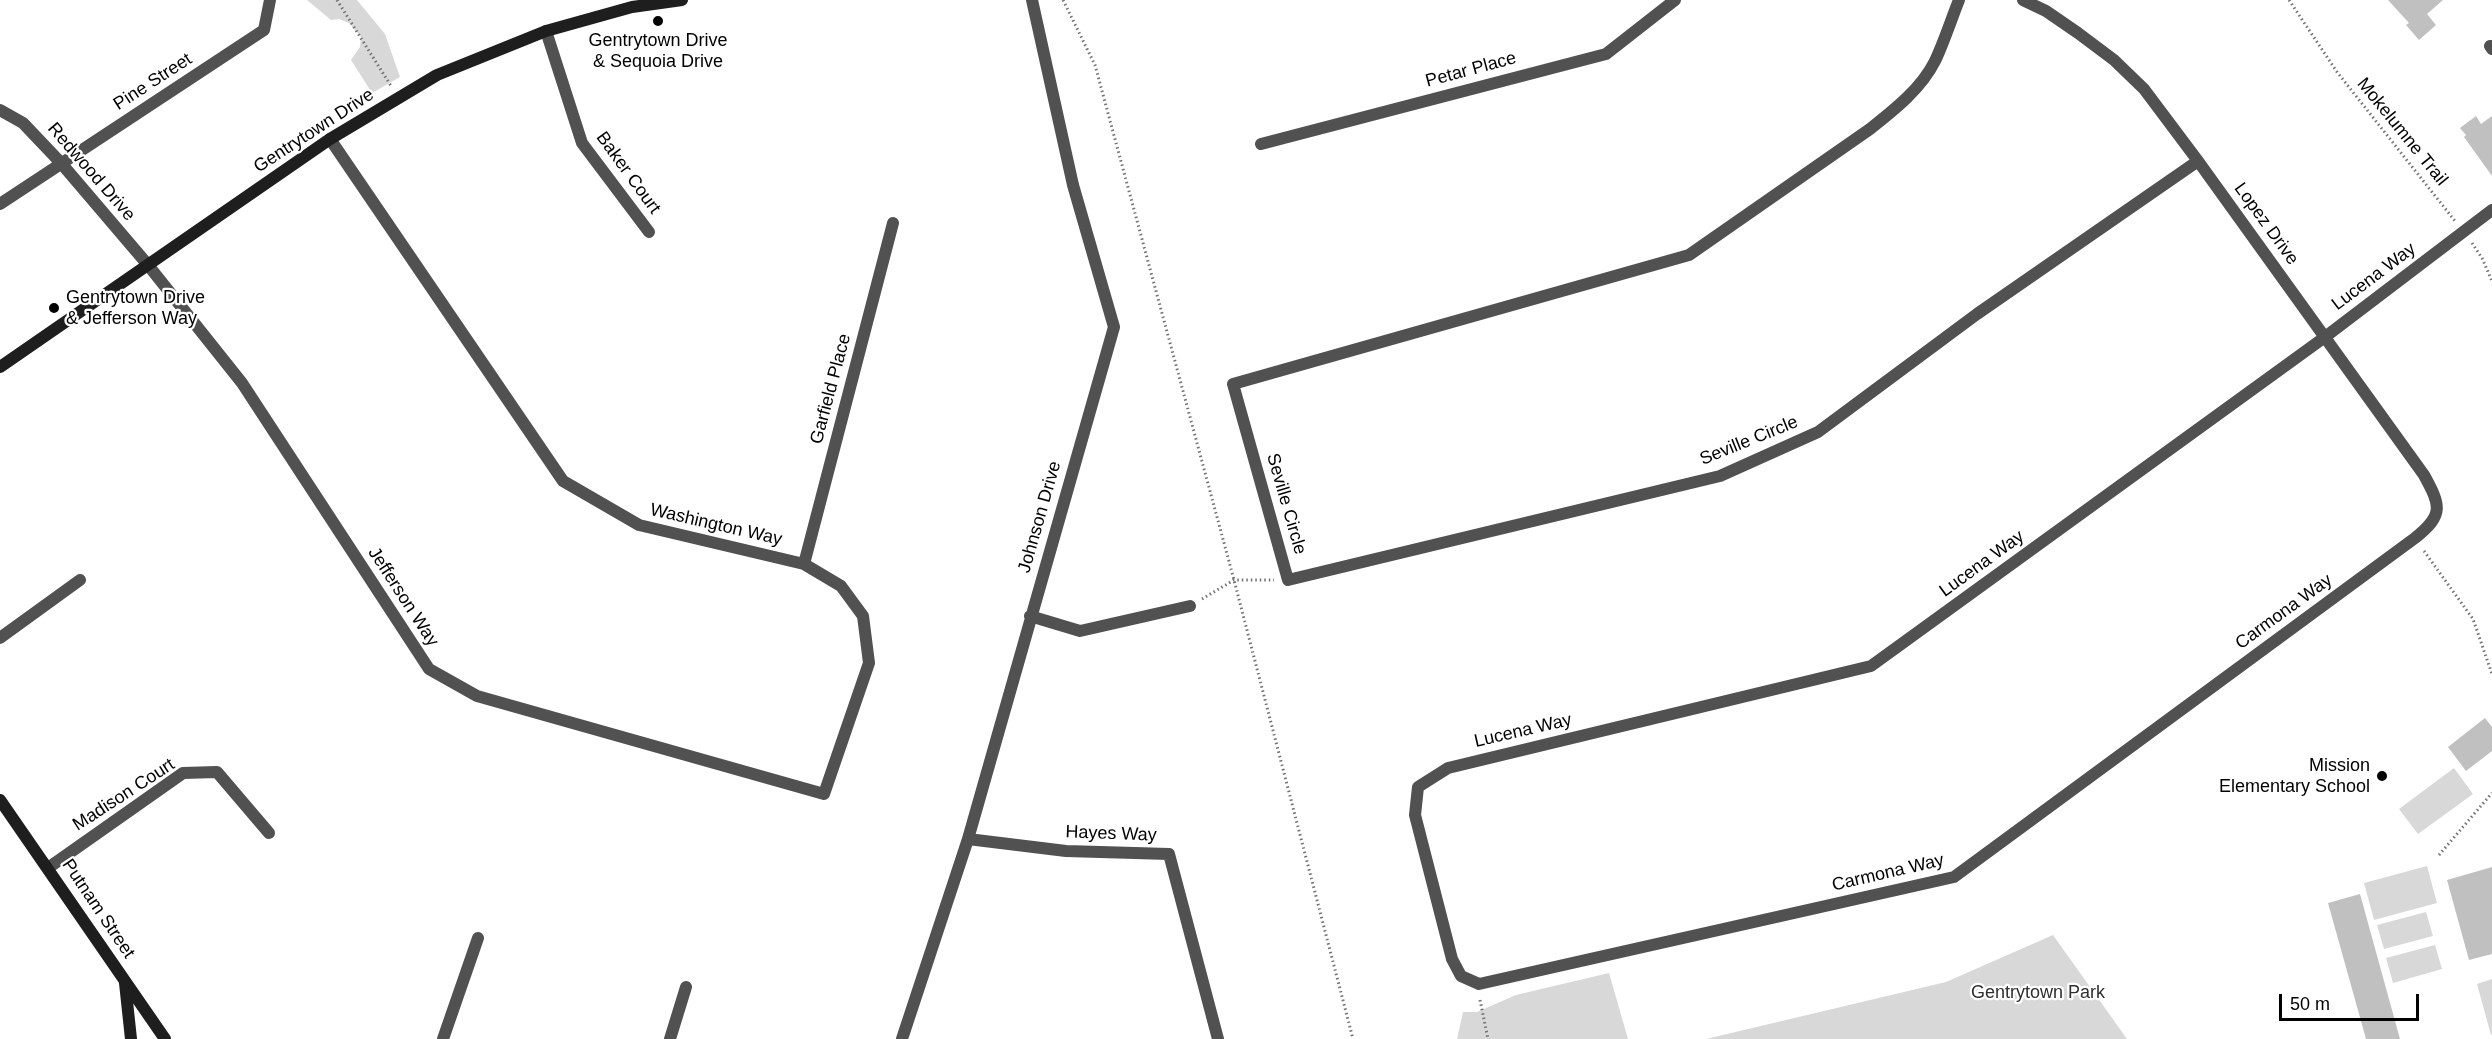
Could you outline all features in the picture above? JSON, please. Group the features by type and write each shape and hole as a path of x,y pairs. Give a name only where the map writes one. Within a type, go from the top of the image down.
{"street":[{"name":"Pine Street","path":"0,204 264,30 270,0"},
{"name":"Gentrytown Drive","path":"0,367 330,139 437,75 546,31 632,7 682,0"},
{"name":"Johnson Drive","path":"902,1039 968,839 1030,615 1114,327 1073,184 1032,0"},
{"name":"Petar Place","path":"1260,144 1606,54 1675,0"},
{"name":"Seville Circle","path":"1959,0 1934,63 1918,86 1897,107 1861,136 1689,255 1233,384 1288,580 1720,476 1818,432 1977,314 2198,161"},
{"name":"Lopez Drive","path":"2023,0 2046,11 2114,60 2144,89 2424,475 2438,507"},
{"name":"Baker Court","path":"546,31 582,143 649,232"},
{"name":"Redwood Drive","path":"0,110 23,123 61,163 148,265"},
{"name":"Washington Way","path":"330,139 563,481 639,525 804,564 841,586 863,616 869,663 824,794"},
{"name":"Lucena Way","path":"1479,984 1461,976 1452,959 1415,814 1418,787 1448,768 1871,666 2325,337 2492,210"},
{"name":"Garfield Place","path":"804,564 893,223"},
{"name":"Jefferson Way","path":"148,265 242,383 429,669 477,696 824,794"},
{"name":"Carmona Way","path":"1479,984 1954,877 2415,538 2436,519 2438,507"},
{"path":"0,638 80,580"},
{"path":"1030,615 1080,631 1190,606"},
{"name":"Madison Court","path":"48,867 183,773 217,772 269,833"},
{"name":"Putnam Street","path":"0,800 165,1039"},
{"name":"Hayes Way","path":"968,839 1066,851 1169,854 1218,1039"},
{"path":"443,1039 478,938"},
{"path":"125,982 131,1039"},
{"path":"670,1039 686,987"}],"path":[{"path":"337,0 399,98"},
{"path":"1063,0 1095,65 1234,580 1353,1039"},
{"name":"Mokelumne Trail","path":"2289,0 2337,72 2482,258 2492,281"},
{"path":"2415,538 2473,619 2492,674"},
{"path":"1190,606 1234,580 1288,580"},
{"path":"2439,855 2492,793"},
{"path":"1479,984 1482,1014 1488,1039"}],"green space":[{"path":"307,0 357,0 385,34 400,77 372,93 351,60 360,47 361,37 349,23 339,19 331,20"},
{"path":"2454,768 2473,794 2418,834 2399,809"},
{"path":"2427,866 2437,903 2374,920 2364,883"},
{"path":"2426,912 2433,936 2384,949 2377,925"},
{"name":"Gentrytown Park","path":"2053,935 2127,1039 1706,1039 1946,982"},
{"path":"2435,945 2442,969 2393,983 2386,958"},
{"path":"1609,973 1628,1039 1457,1039 1463,1012 1477,1012 1516,995"},
{"path":"2492,979 2492,1035 2491,1035 2477,984"}],"building":[{"path":"2388,0 2443,0 2427,14 2436,25 2419,40 2406,25 2409,23"},
{"path":"2476,116 2481,124 2492,116 2492,176 2460,128"},
{"path":"2485,718 2492,727 2492,751 2466,771 2448,747"},
{"path":"2492,867 2492,954 2469,960 2447,880"},
{"path":"2360,894 2400,1039 2366,1039 2328,903"}],"place":[{"name":"Gentrytown Drive & Sequoia Drive","path":"658,21"},
{"name":"Gentrytown Drive & Jefferson Way","path":"54,308"},
{"name":"Mission Elementary School","path":"2382,776"}]}
